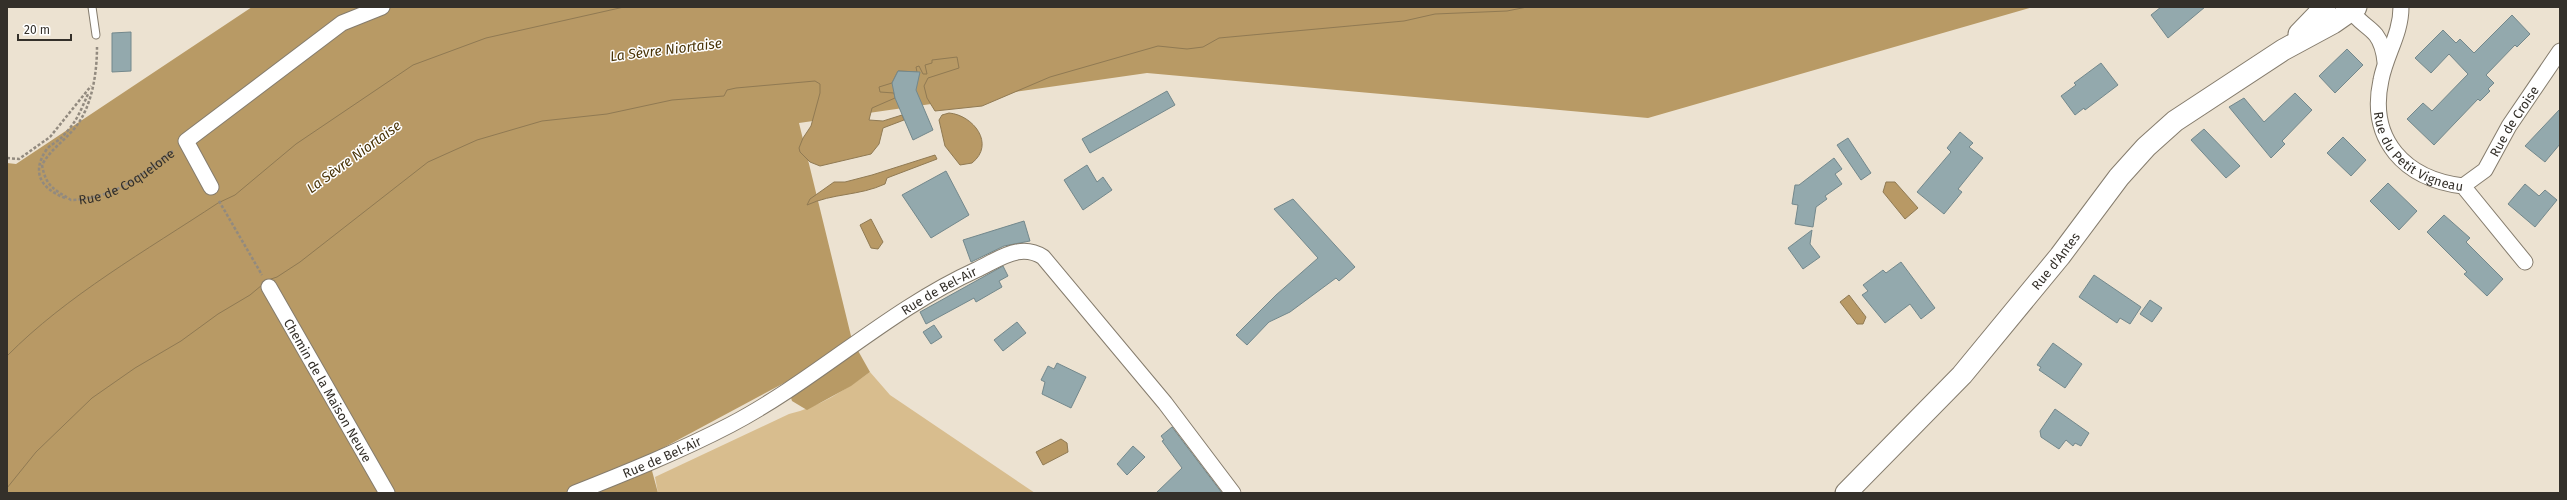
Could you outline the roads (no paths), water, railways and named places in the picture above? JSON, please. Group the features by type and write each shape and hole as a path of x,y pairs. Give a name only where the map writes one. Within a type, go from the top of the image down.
{"street":[{"name":"Rue de Coquelone","path":"211,187 186,141 342,22 382,7"},
{"name":"Rue d'Antes","path":"2283,50 2325,7"},
{"name":"Rue du Petit Vigneau","path":"2401,7 2396,40 2385,62 2377,109 2384,136 2394,152 2407,166 2425,177 2444,184 2463,186 2525,262"},
{"name":"Rue d'Antes","path":"1846,493 1962,375 2060,256 2119,177 2146,147 2175,121 2283,50 2353,8"},
{"name":"Rue du Petit Vigneau","path":"2353,8 2381,43 2385,62"},
{"name":"Rue de Croise","path":"2463,186 2485,170 2509,126 2560,51"},
{"name":"Rue de Bel-Air","path":"575,493 644,466 732,424 819,370 917,301 956,279 1009,255 1027,251 1043,257 1165,403 1233,493"},
{"name":"Chemin de la Maison Neuve","path":"269,287 387,493"}],"lane":[{"path":"92,7 96,35"}],"water":[{"name":"La Sèvre Niortaise","path":"624,7 1527,7 1507,11 1435,14 1404,21 1219,38 1203,47 1187,49 1158,46 1050,77 982,106 935,111 927,98 924,86 928,78 959,68 957,57 932,60 932,63 925,65 927,74 923,74 919,66 916,67 917,72 898,71 892,83 879,87 880,92 894,93 895,98 872,108 869,120 883,121 902,115 904,120 883,128 879,144 871,154 820,166 810,162 800,152 799,148 803,138 811,126 820,93 820,84 815,81 736,88 727,90 724,96 672,100 607,114 542,121 477,140 428,162 300,262 277,277 268,280 250,295 218,314 181,341 135,368 92,398 36,452 7,488 7,356 55,313 136,256 218,203 235,195 296,144 413,65 486,38"},
{"path":"949,113 966,119 973,125 982,139 982,147 979,155 972,163 960,165 945,146 939,120 942,115"},
{"path":"935,155 937,159 887,178 885,184 875,188 826,198 807,205 810,199 834,182 845,182 872,175"},
{"path":"1886,182 1895,182 1918,208 1905,219 1883,192"},
{"path":"871,219 883,242 878,249 871,248 860,225"},
{"path":"1849,295 1866,317 1863,324 1857,324 1840,302"},
{"path":"1061,439 1067,443 1068,452 1043,465 1036,452"}]}
